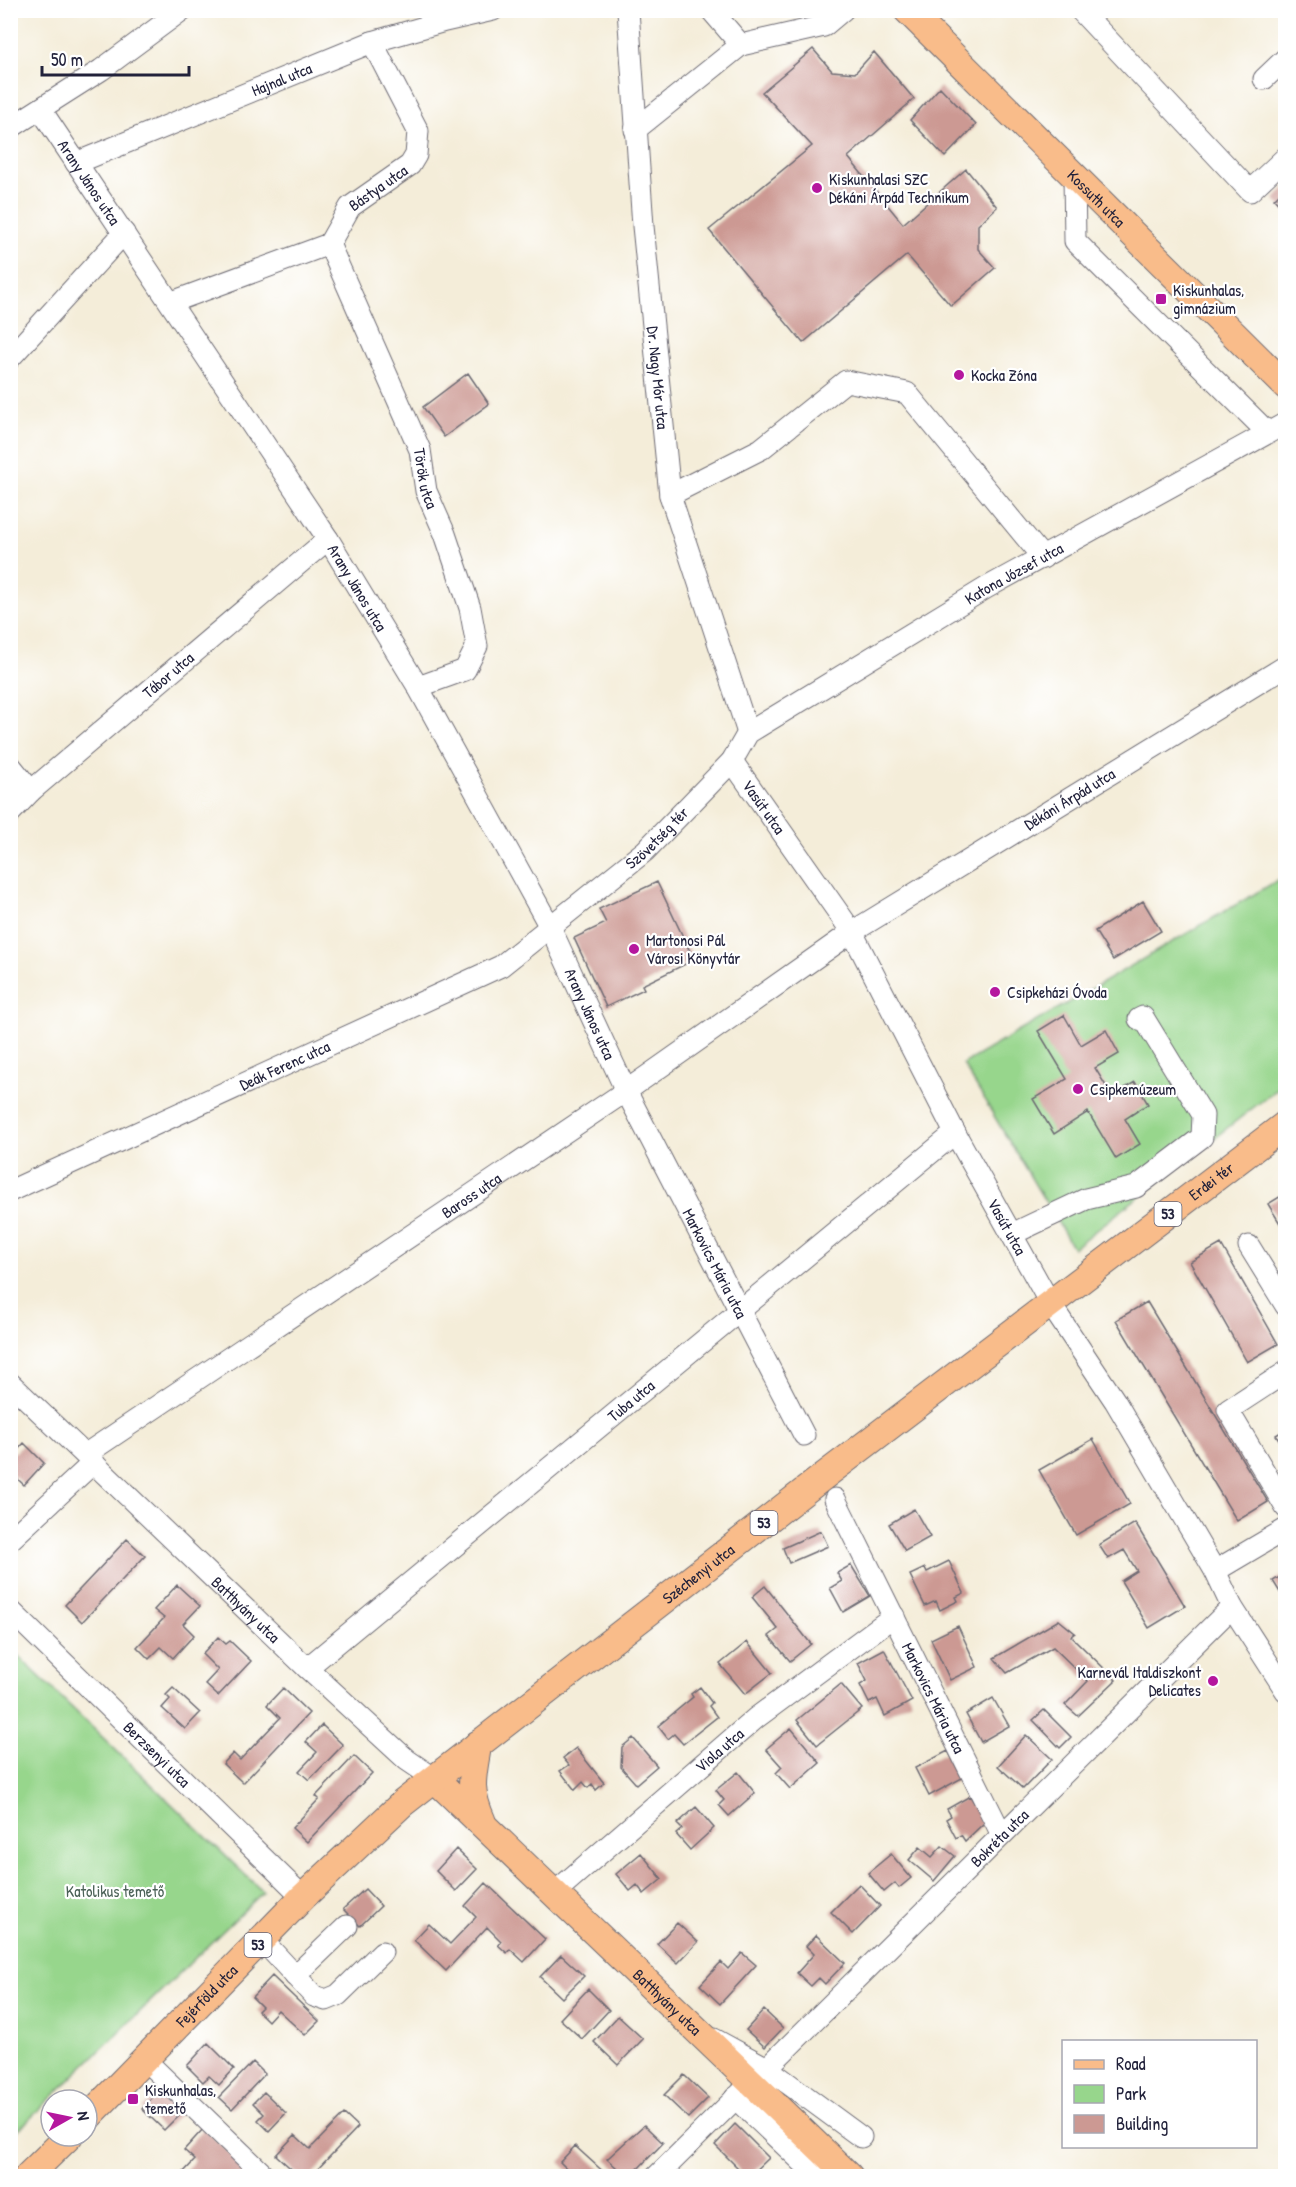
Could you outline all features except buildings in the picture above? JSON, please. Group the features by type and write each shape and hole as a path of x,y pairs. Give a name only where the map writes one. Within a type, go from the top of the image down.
{"main road":[{"name":"Kossuth utca","path":"907,10 1286,386"},
{"name":"Erdei tér","path":"1052,1305 1286,1124"},
{"name":"Széchenyi utca","path":"435,1779 862,1447 1052,1305"},
{"name":"Batthyány utca","path":"478,1744 472,1798 486,1829"},
{"name":"Batthyány utca","path":"435,1779 849,2176"},
{"name":"Fejérföld utca","path":"99,2106 303,1898 403,1803 435,1779"},
{"path":"28,2176 57,2148"}],"street":[{"path":"10,129 41,110 182,10"},
{"name":"Hajnal utca","path":"76,163 372,42 494,10"},
{"name":"Dr. Nagy Mór utca","path":"628,10 635,130 670,495 748,733"},
{"path":"711,10 741,45"},
{"path":"635,130 741,45 824,26 843,10"},
{"path":"1080,10 1250,191 1286,157"},
{"name":"Bástya utca","path":"329,244 350,207 410,165 419,144 418,130 372,42"},
{"path":"1264,79 1286,58"},
{"name":"Arany János utca","path":"41,110 328,539 418,687 550,927 626,1091"},
{"path":"1074,176 1075,241 1276,427"},
{"path":"10,358 124,233"},
{"path":"172,303 329,244"},
{"name":"Török utca","path":"329,244 420,450 426,490 445,534 472,618 477,646 465,670 418,687"},
{"path":"670,495 761,449 846,381 907,393 1043,558"},
{"name":"Katona József utca","path":"748,733 986,588 1276,427"},
{"name":"Tábor utca","path":"10,813 31,791 328,539"},
{"name":"Dékáni Árpád utca","path":"852,932 1286,666"},
{"name":"Szövetség tér","path":"550,927 645,851 732,761 748,733"},
{"name":"Vasút utca","path":"732,761 852,932 955,1133 1052,1305 1115,1401 1215,1571 1232,1607 1286,1691"},
{"path":"10,765 31,791"},
{"name":"Deák Ferenc utca","path":"10,1191 501,966 550,927"},
{"name":"Baross utca","path":"10,1540 90,1458 626,1091 852,932"},
{"path":"1012,1234 1086,1199 1136,1186 1202,1137 1203,1115 1143,1017 1139,1019"},
{"name":"Markovics Mária utca","path":"626,1091 804,1435"},
{"name":"Tuba utca","path":"307,1668 955,1133"},
{"path":"1249,1246 1286,1306"},
{"path":"1286,1372 1228,1410 1286,1508"},
{"name":"Batthyány utca","path":"10,1383 307,1668 407,1760 435,1779"},
{"name":"Markovics Mária utca","path":"835,1499 1001,1833"},
{"path":"1215,1571 1286,1529"},
{"name":"Bokréta utca","path":"657,2176 1001,1833 1232,1607"},
{"name":"Berzsenyi utca","path":"10,1610 303,1898"},
{"name":"Viola utca","path":"553,1894 756,1718 894,1616"},
{"path":"295,1976 347,1926"},
{"path":"263,1941 317,1998 331,1999 382,1952"},
{"path":"145,2060 266,2176"},
{"path":"751,2083 861,2137"},
{"path":"751,2083 817,2176"}],"green space":[{"path":"1285,876 1285,1083 1073,1248 963,1064"},
{"name":"Katolikus temető","path":"10,1648 263,1892 61,2088 39,2088 39,2110 10,2137"}],"place":[{"name":"Kiskunhalasi SZC Dékáni Árpád Technikum","path":"817,188"},
{"name":"Kiskunhalas, gimnázium","path":"1161,299"},
{"name":"Kocka Zóna","path":"959,375"},
{"name":"Martonosi Pál Városi Könyvtár","path":"634,949"},
{"name":"Csipkeházi Óvoda","path":"995,992"},
{"name":"Csipkemúzeum","path":"1078,1089"},
{"name":"Karnevál Italdiszkont Delicates","path":"1213,1681"},
{"name":"Kiskunhalas, temető","path":"133,2099"}]}
